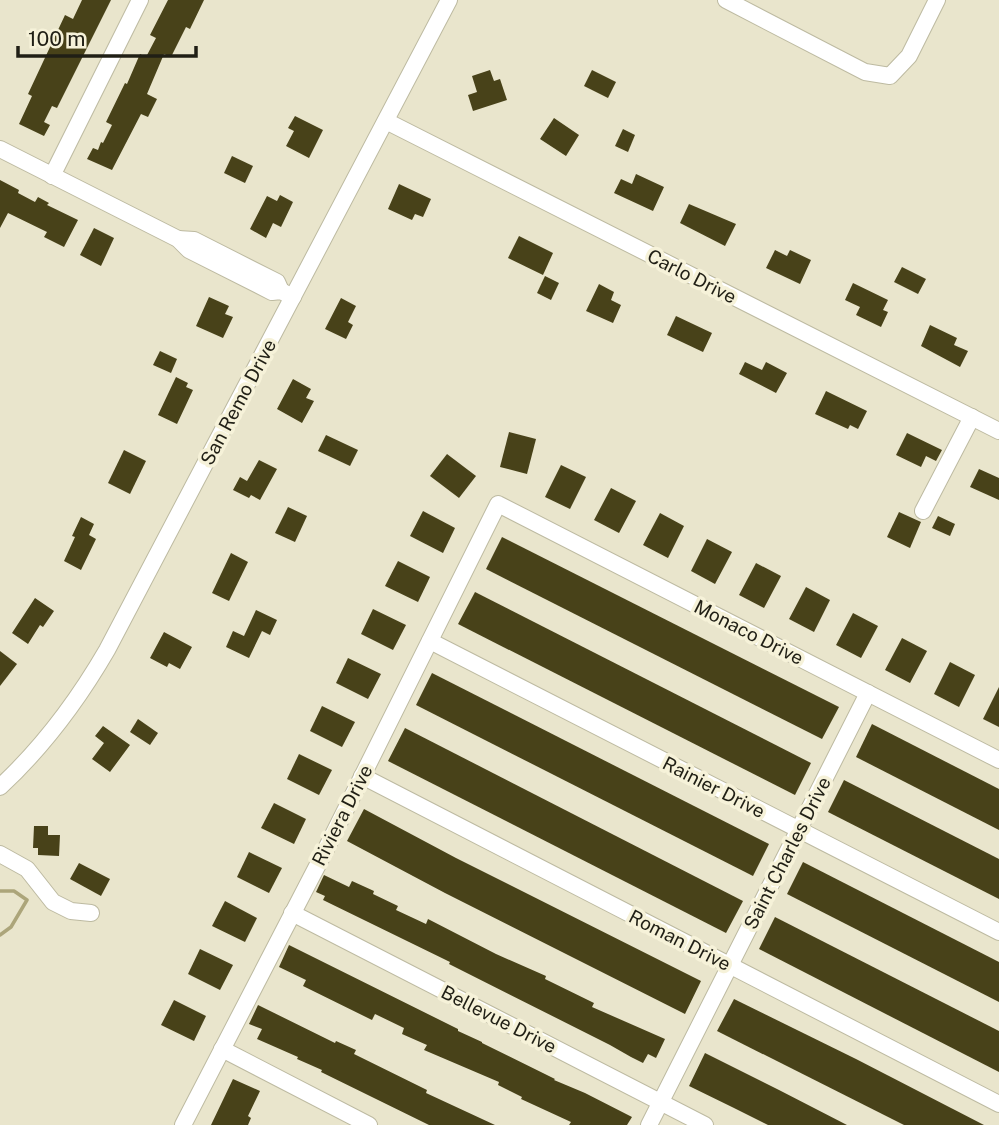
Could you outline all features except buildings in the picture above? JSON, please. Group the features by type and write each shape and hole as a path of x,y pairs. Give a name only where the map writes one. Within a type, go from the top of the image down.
{"street":[{"path":"52,176 140,0"},
{"name":"San Remo Drive","path":"0,787 51,732 101,660 287,294 386,121 449,0"},
{"path":"726,0 755,6 865,72 890,76 909,56 937,0"},
{"name":"Carlo Drive","path":"386,121 999,431"},
{"path":"0,149 178,239 189,250 272,292 287,294"},
{"path":"923,511 972,417"},
{"name":"Riviera Drive","path":"183,1125 498,504"},
{"name":"Monaco Drive","path":"498,504 999,760"},
{"name":"Rainier Drive","path":"430,641 999,932"},
{"name":"Saint Charles Drive","path":"649,1125 868,693"},
{"name":"Roman Drive","path":"362,776 999,1104"},
{"path":"0,855 27,869 53,902 71,911 91,913"},
{"name":"Bellevue Drive","path":"292,913 705,1125"},
{"path":"222,1049 368,1125"}],"waterway":[{"path":"0,891 14,891 27,900 11,927 0,935"}]}
